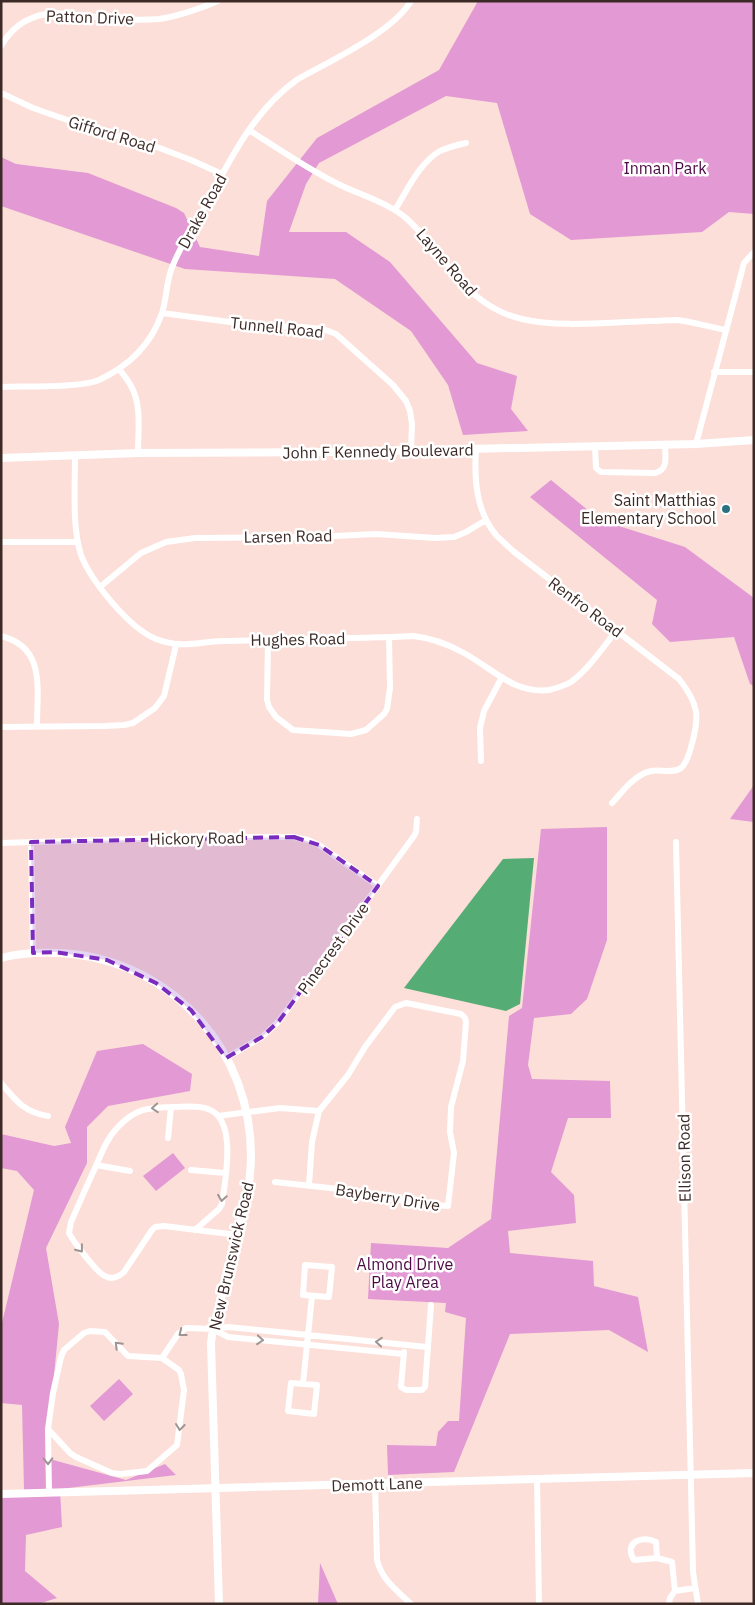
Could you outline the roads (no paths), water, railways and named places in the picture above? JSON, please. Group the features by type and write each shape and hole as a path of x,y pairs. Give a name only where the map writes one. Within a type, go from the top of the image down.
{"street":[{"name":"Patton Drive","path":"1,46 14,28 44,13 131,20 159,19 200,9 218,1"},
{"name":"Drake Road","path":"1,386 97,381 133,360 144,348 162,313 172,266 222,174 264,109 286,87 298,79 380,33 403,12 411,1"},
{"name":"Gifford Road","path":"1,94 33,108 96,130 156,147 222,174"},
{"name":"Layne Road","path":"249,130 336,183 395,210 422,233 466,288 482,302 520,319 568,323 677,320 726,330"},
{"path":"395,210 430,158 439,152 466,143"},
{"path":"696,444 744,263 754,252"},
{"name":"Tunnell Road","path":"162,313 259,326 323,329 336,334 394,385 406,401 412,424 412,450"},
{"path":"119,369 131,385 135,395 138,453"},
{"path":"714,372 754,372"},
{"name":"John F Kennedy Boulevard","path":"1,458 75,457 138,453 665,445 754,440"},
{"path":"595,446 596,468 601,472 655,473 663,470 665,467 665,445"},
{"name":"Renfro Road","path":"476,449 475,475 477,493 486,520 496,534 514,551 679,680 689,692 696,707 698,720 686,761 677,770 646,772 628,786 612,803"},
{"name":"Hughes Road","path":"75,457 78,542 82,556 91,575 114,605 142,632 155,639 176,645 220,641 413,636 432,638 464,653 522,688 532,690 559,688 572,681 617,630"},
{"name":"Larsen Road","path":"100,587 141,553 166,542 195,538 312,537 376,534 435,538 454,537 486,520"},
{"path":"1,542 78,542"},
{"path":"1,636 13,639 20,644 29,654 36,669 37,726"},
{"path":"268,640 268,700 269,707 276,717 294,730 351,734 366,730 387,709 390,688 389,637"},
{"path":"1,727 124,725 141,719 155,708 164,696 176,645"},
{"path":"481,760 480,728 484,712 502,677"},
{"name":"Pinecrest Drive","path":"226,1058 262,1037 279,1021 414,836 417,819"},
{"name":"Hickory Road","path":"1,842 202,837 294,837 319,845 378,886"},
{"path":"31,842 33,953"},
{"name":"Ellison Road","path":"676,842 693,1572 698,1604"},
{"name":"New Brunswick Road","path":"1,958 12,955 55,952 94,957 126,967 156,983 175,995 191,1010 214,1038 240,1087 249,1124 250,1172 238,1235 211,1343 219,1604"},
{"name":"Bayberry Drive","path":"406,1003 461,1014 465,1018 463,1061 452,1108 450,1132 454,1153 448,1206 419,1204 309,1185 312,1142 319,1111 348,1075 365,1046 395,1007 406,1003"},
{"path":"1,1082 29,1110 35,1114 48,1116"},
{"path":"168,1138 171,1107"},
{"path":"194,1230 221,1207 228,1142 218,1116 207,1108 171,1107 143,1109 131,1115 111,1134 71,1222 69,1232 81,1251 104,1276 112,1278 121,1275 156,1227 164,1226 194,1230 238,1235"},
{"path":"218,1116 280,1108 319,1111"},
{"path":"96,1165 130,1171"},
{"path":"191,1170 226,1173"},
{"path":"275,1182 309,1185"},
{"path":"305,1265 332,1267 330,1297 312,1296 303,1295 305,1265"},
{"path":"303,1384 312,1296"},
{"path":"405,1344 402,1387 406,1390 422,1390 425,1387 431,1305"},
{"path":"162,1358 178,1334 186,1328 213,1329 228,1327 427,1347"},
{"path":"213,1329 228,1337 404,1354"},
{"path":"48,1429 70,1453 112,1473 121,1474 147,1471 174,1448 178,1440 184,1390 183,1379 179,1370 162,1358 128,1356 105,1332 90,1331 80,1335 64,1350 53,1393 48,1429 49,1493"},
{"path":"291,1383 303,1384 316,1385 314,1414 288,1411 291,1383"},
{"name":"Demott Lane","path":"1,1494 754,1473"},
{"path":"537,1478 539,1604"},
{"path":"375,1484 377,1560 380,1571 386,1580 411,1604"},
{"path":"657,1558 656,1542 651,1539 636,1540 634,1542 632,1547 634,1560 657,1558 672,1562 675,1591 670,1598 669,1604"},
{"path":"675,1591 695,1588"}],"place":[{"name":"Saint Matthias Elementary School","path":"726,509"}],"park label":[{"name":"Inman Park","path":"665,168"},
{"name":"Almond Drive Play Area","path":"405,1273"}]}
